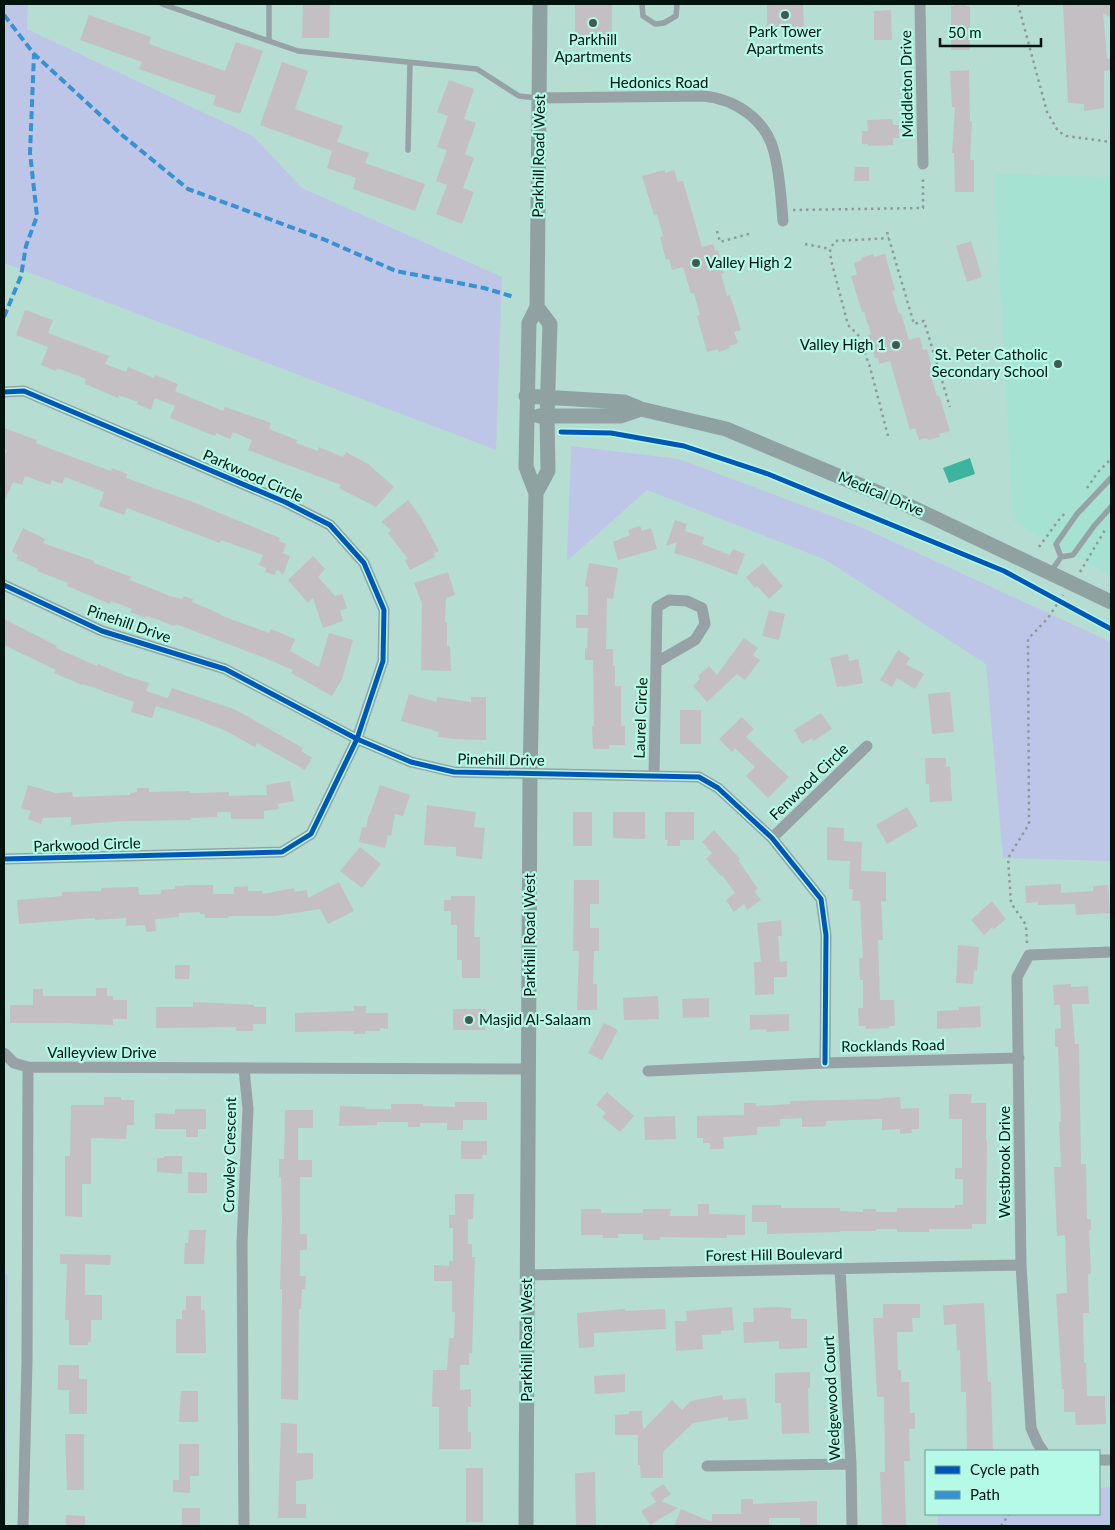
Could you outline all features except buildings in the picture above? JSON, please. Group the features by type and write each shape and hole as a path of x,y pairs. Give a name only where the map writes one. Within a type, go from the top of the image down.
{"main road":[{"name":"Parkhill Road West","path":"526,1526 530,1069 530,775 536,493 526,467 526,396 529,323 537,307 540,4"},
{"name":"Parkhill Road West","path":"536,493 548,471 550,324 537,307"},
{"name":"Medical Drive","path":"526,396 624,402 641,409 726,429 905,504 1111,602"},
{"name":"Medical Drive","path":"527,416 621,416 641,409"}],"street":[{"name":"Middleton Drive","path":"920,4 923,164"},
{"name":"Hedonics Road","path":"539,98 703,96 730,102 752,117 770,139 774,152 782,215"},
{"name":"Parkwood Circle","path":"4,392 24,392 285,502 330,526 364,563 384,610 384,661 357,739 312,834 282,852 4,859"},
{"name":"Pinehill Drive","path":"4,586 102,631 225,669 357,739 411,762 454,772 699,777 718,788 772,838 821,899 826,935 825,1063"},
{"name":"Laurel Circle","path":"654,776 657,607 669,600 687,601 702,608 705,624 695,640 657,662"},
{"name":"Fenwood Circle","path":"772,838 867,746"},
{"path":"1029,955 1111,952"},
{"name":"Westbrook Drive","path":"1029,955 1017,978 1020,1265 1031,1428 1042,1450"},
{"path":"4,1053 14,1063 28,1068"},
{"name":"Rocklands Road","path":"648,1071 825,1063 1019,1058"},
{"name":"Valleyview Drive","path":"23,1526 27,1361 28,1068 244,1069"},
{"path":"244,1069 530,1069"},
{"name":"Crowley Crescent","path":"244,1069 248,1108 242,1243 244,1526"},
{"name":"Forest Hill Boulevard","path":"528,1276 1020,1265"},
{"name":"Wedgewood Court","path":"840,1269 851,1464 852,1526"},
{"path":"707,1466 851,1464"}],"lane":[{"path":"162,4 298,51 477,69 519,96 539,98"},
{"path":"269,4 269,41"},
{"path":"642,4 642,16 655,24 664,23 676,16 677,4"},
{"path":"408,150 410,63"},
{"path":"1061,557 1056,544 1077,514 1111,478"},
{"path":"1050,573 1061,557 1074,555 1094,526 1111,507"}],"path":[{"path":"1018,4 1047,112 1058,131 1066,136 1111,142"},
{"path":"782,215 923,208 923,164"},
{"path":"717,231 720,242 752,233"},
{"path":"888,232 914,324 924,321 950,407"},
{"path":"888,436 864,351 858,335 848,325 831,260 830,249 835,241 889,238"},
{"path":"805,244 830,249"},
{"path":"1029,955 1026,925 1010,903 1008,858 1029,824 1028,639 1048,618 1082,569 1107,526"},
{"path":"1001,1526 1008,1515"}],"shaded area":[{"path":"4,4 28,4 27,29 253,136 302,188 502,277 496,450 4,263"},
{"name":"St. Peter Catholic Secondary School","path":"996,174 1111,178 1111,576 1013,521 996,207"},
{"path":"571,446 679,459 861,527 1111,642 1111,861 1003,858 986,664 826,560 647,490 567,561"},
{"path":"970,458 975,474 949,483 943,468"},
{"path":"4,1274 8,1276 6,1526 4,1526"},
{"path":"1111,1487 1111,1526 938,1526 938,1515 1100,1515 1100,1488"}],"marked path":[{"path":"4,15 34,54 122,135 188,189 323,239 396,271 484,288 514,297"},
{"path":"4,317 21,276 26,246 37,216 30,153 34,54"}],"cycle path":[{"path":"4,392 24,391 285,502 330,525 364,563 384,610 383,661 357,739 311,834 282,852 4,859"},
{"path":"561,432 611,433 684,446 768,474 1004,571 1111,629"},
{"path":"4,585 102,631 225,669 357,739 411,762 454,772 699,777 718,788 772,838 821,899 826,935 825,1063"}],"place":[{"name":"Park Tower Apartments","path":"785,15"},
{"name":"Parkhill Apartments","path":"593,23"},
{"name":"Valley High 2","path":"696,263"},
{"name":"Valley High 1","path":"896,345"},
{"name":"St. Peter Catholic Secondary School","path":"1058,364"},
{"name":"Masjid Al-Salaam","path":"469,1020"}]}
